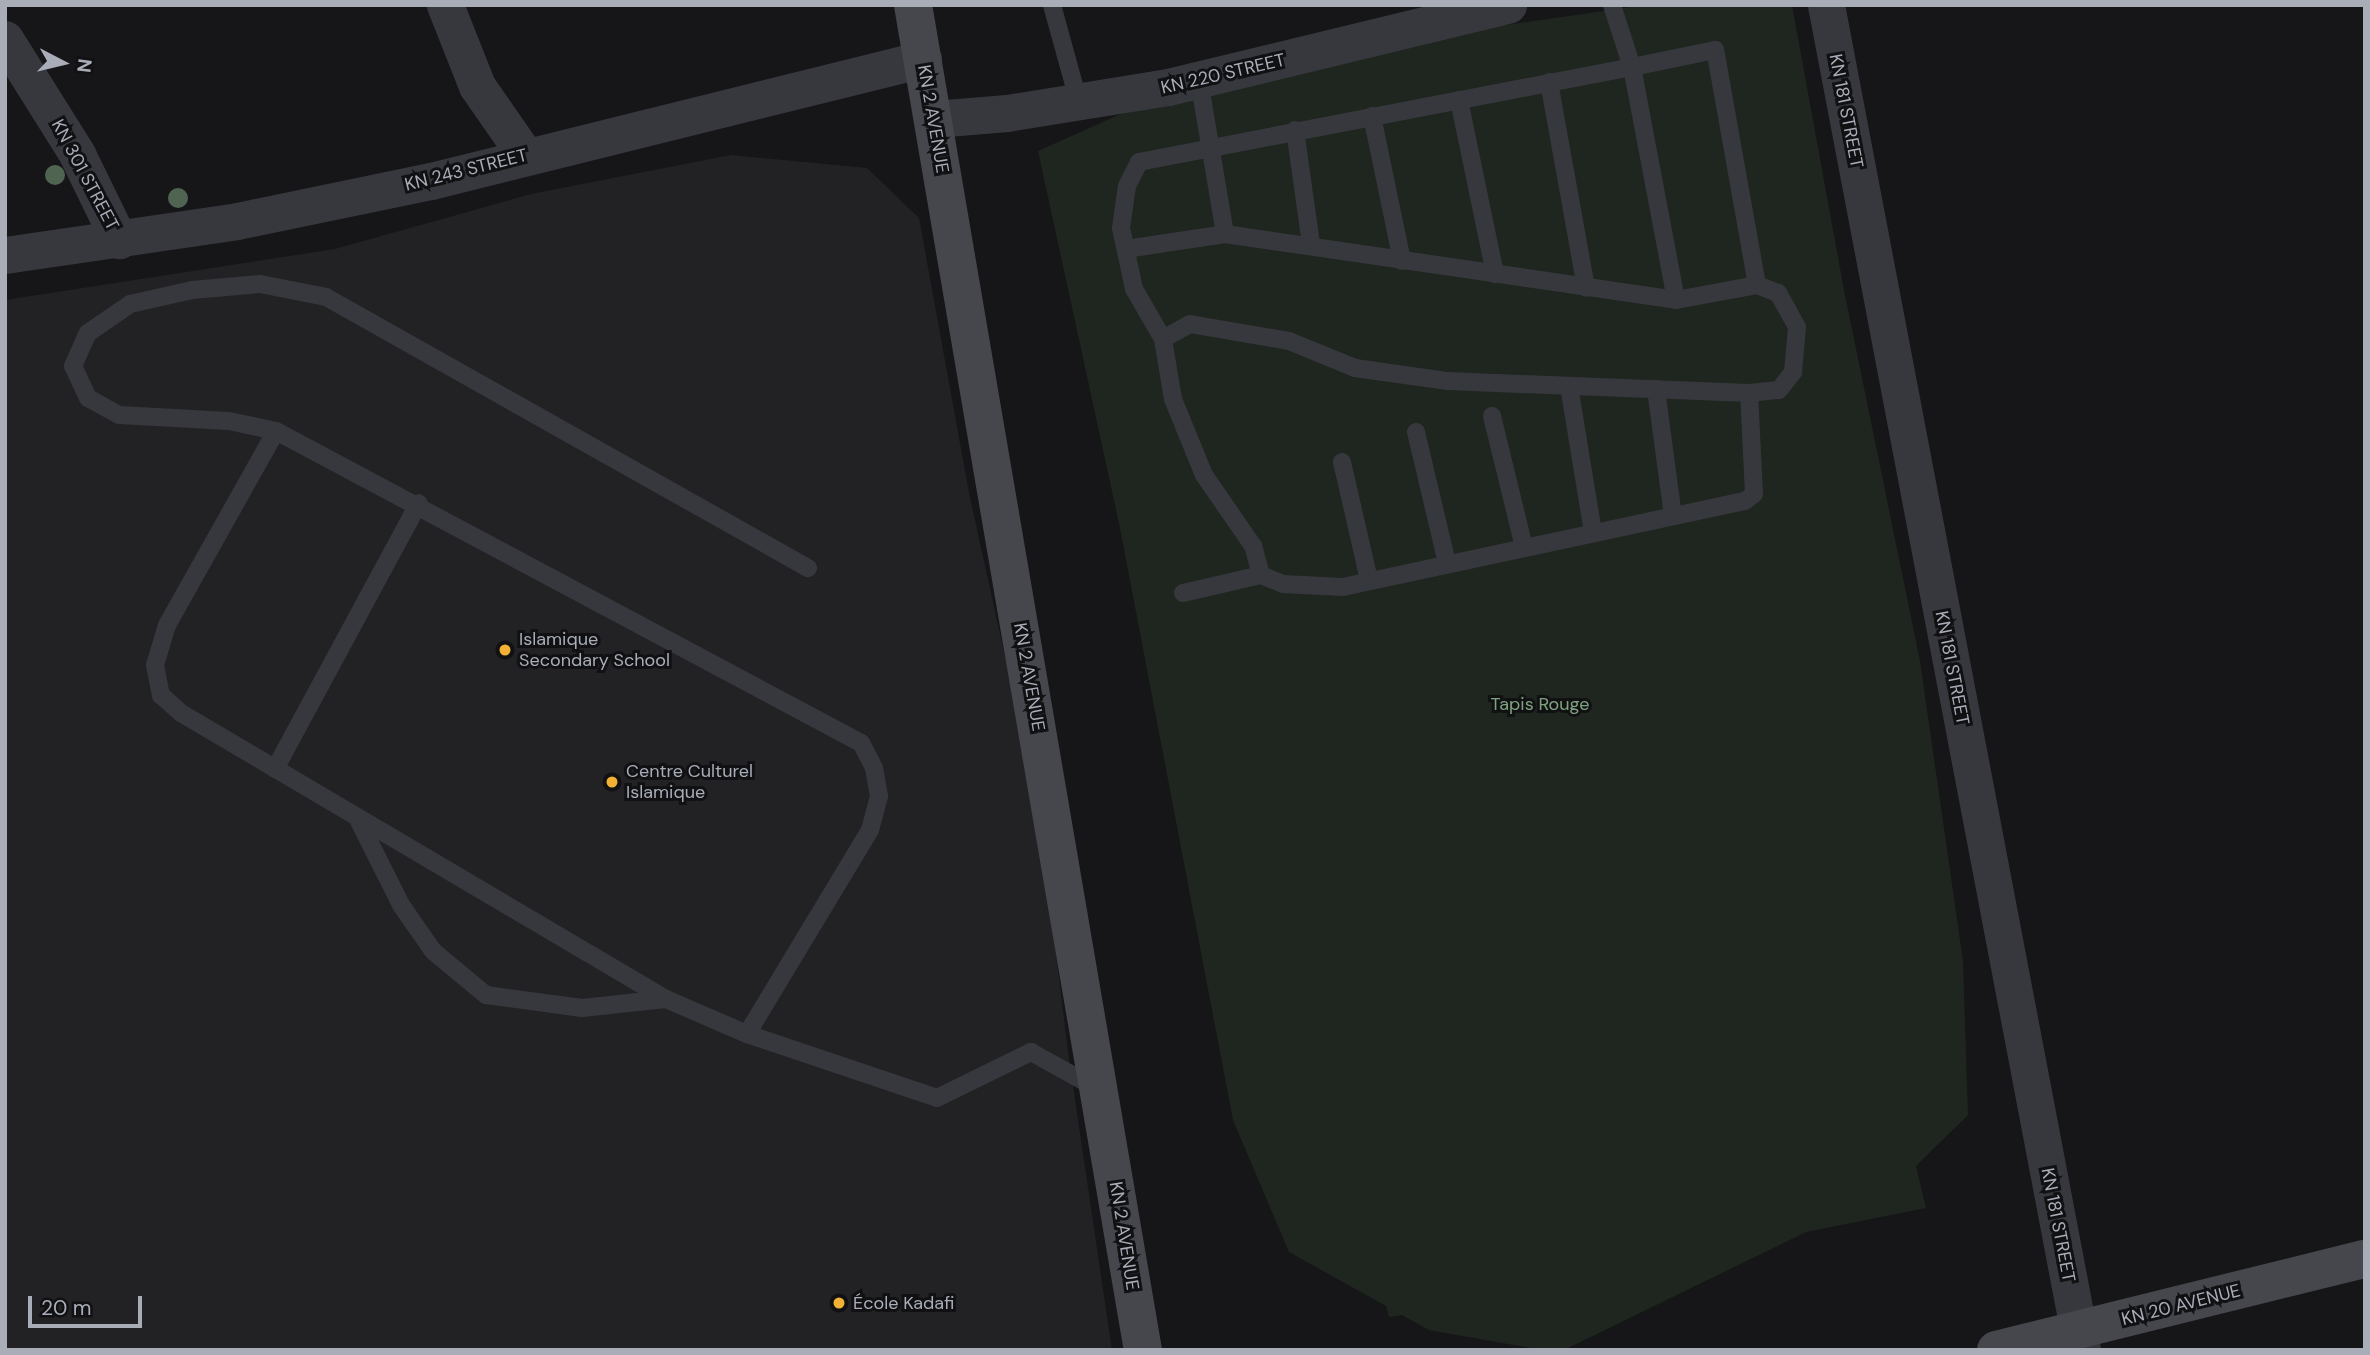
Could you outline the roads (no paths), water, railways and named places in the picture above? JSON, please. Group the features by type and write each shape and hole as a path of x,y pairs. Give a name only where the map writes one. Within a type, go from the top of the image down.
{"main road":[{"name":"KN 2 AVENUE","path":"913,5 1143,1350"},
{"name":"KN 20 AVENUE","path":"1996,1350 2080,1340 2365,1259"}],"street":[{"path":"445,5 477,86 526,155"},
{"name":"KN 220 STREET","path":"933,120 1079,103 1199,80 1508,5"},
{"name":"KN 181 STREET","path":"1826,5 2080,1340"},
{"name":"KN 301 STREET","path":"5,39 76,154 120,240"},
{"name":"KN 243 STREET","path":"5,255 250,219 431,181 526,155 923,59"}],"lane":[{"path":"1052,5 1079,103"},
{"path":"1612,5 1632,67 1676,300"},
{"path":"1261,575 1253,546 1204,475 1173,399 1163,339 1134,289 1121,228 1127,186 1139,162 1715,50 1757,285"},
{"path":"1199,80 1208,147 1225,234"},
{"path":"1549,82 1586,288"},
{"path":"1458,100 1495,274"},
{"path":"1372,116 1402,261"},
{"path":"1295,130 1311,244"},
{"path":"1126,249 1225,234 1311,244 1402,261 1676,300 1757,285 1778,293 1797,327 1793,372 1779,390 1749,393 1448,381 1354,368 1289,341 1190,324 1163,339"},
{"path":"747,1034 870,830 879,796 874,768 861,743 419,503 276,431 229,421 119,415 88,398 72,366 88,333 130,304 192,290 260,284 326,297 808,568"},
{"path":"1569,386 1593,533"},
{"path":"1656,389 1673,516"},
{"path":"1183,593 1261,575 1283,584 1343,587 1745,501 1754,494 1749,393"},
{"path":"1492,416 1524,547"},
{"path":"276,431 167,625 155,665 161,695 181,713 359,821 666,999 747,1034 937,1098 1031,1052 1100,1090"},
{"path":"1416,432 1447,563"},
{"path":"1342,462 1369,580"},
{"path":"275,769 419,503"},
{"path":"359,821 401,905 433,951 486,995 582,1008 666,999"}],"place":[{"name":"Islamique Secondary School","path":"505,650"},
{"name":"Centre Culturel Islamique","path":"612,782"},
{"name":"École Kadafi","path":"839,1303"}],"park label":[{"name":"Tapis Rouge","path":"1540,704"}]}
